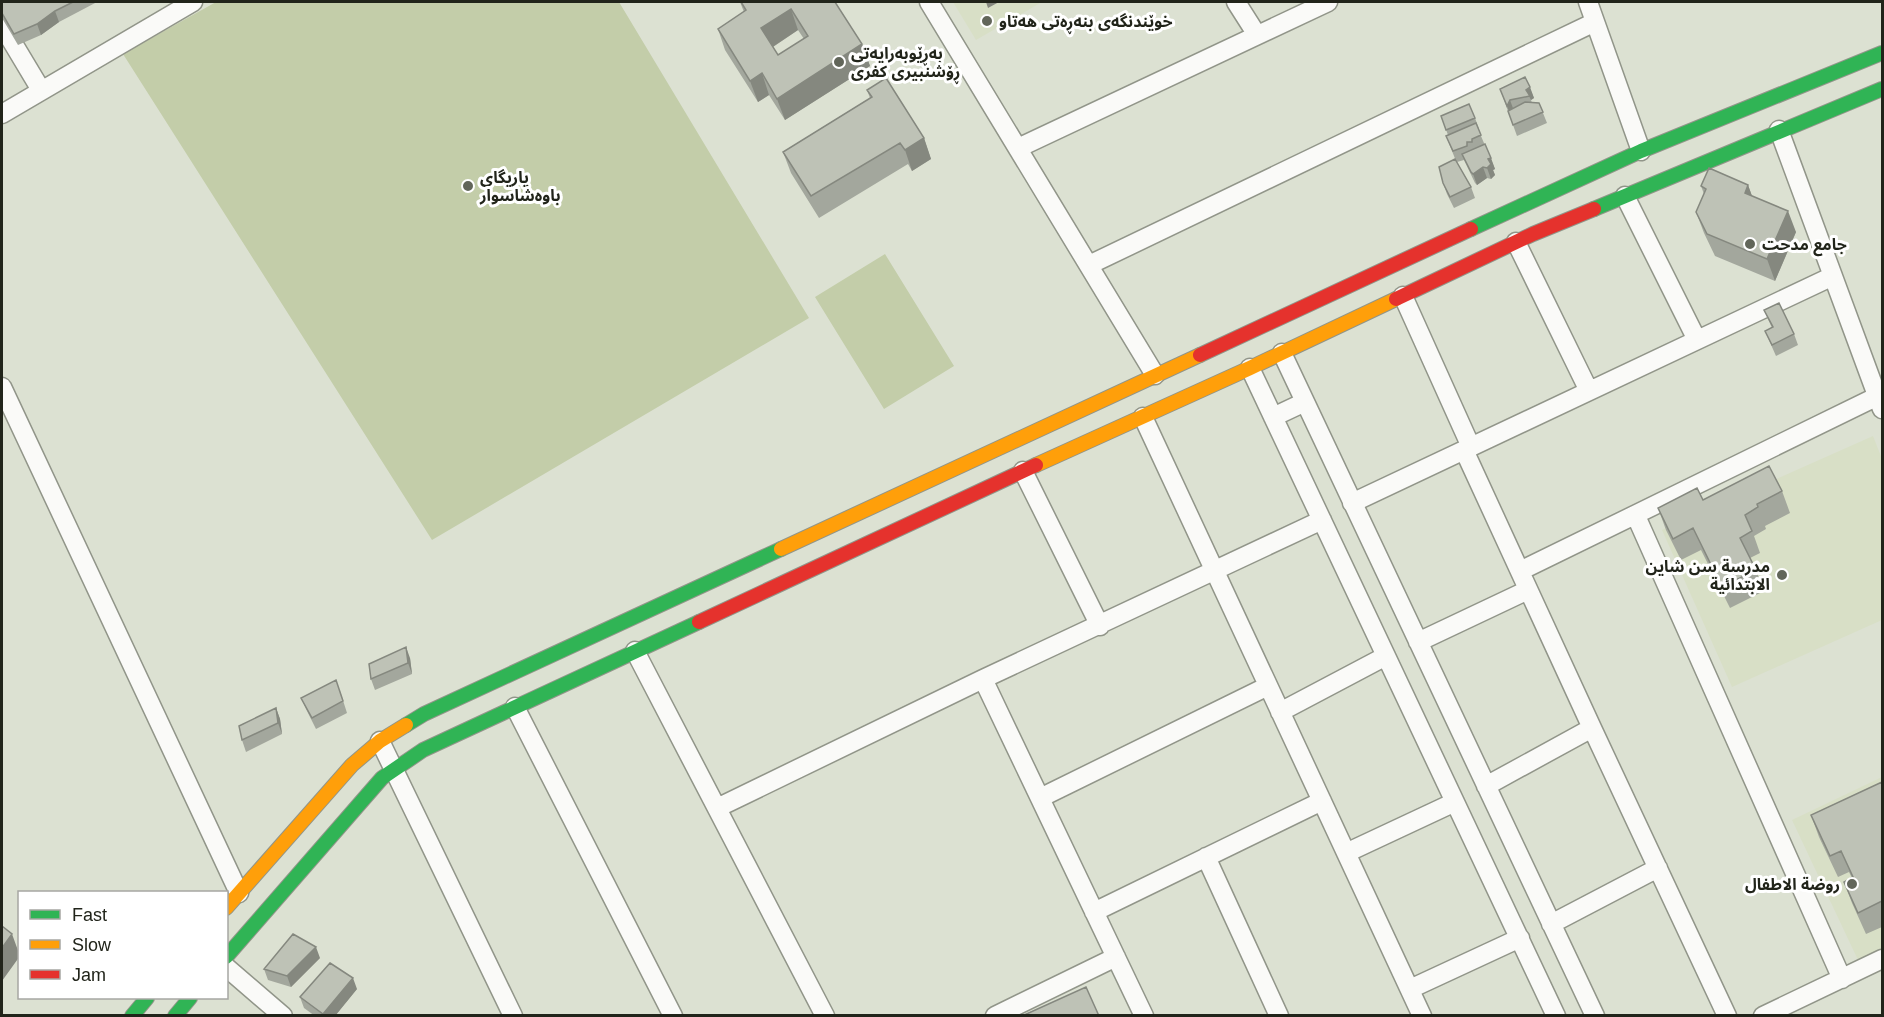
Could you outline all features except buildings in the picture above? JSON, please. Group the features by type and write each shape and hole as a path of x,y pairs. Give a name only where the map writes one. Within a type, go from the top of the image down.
{"street":[{"path":"2,114 193,2"},
{"path":"929,2 1155,375"},
{"path":"1236,2 1257,35"},
{"path":"1018,148 1328,2"},
{"path":"1588,2 1641,151"},
{"path":"1089,265 1595,22"},
{"path":"2,25 42,90"},
{"path":"228,955 373,789 393,769 423,750 1023,471 1155,375 1342,306 1641,151 1882,53"},
{"path":"228,906 352,765 380,741 424,714 1089,423 1143,417 1282,353 1342,306 1403,296 1516,242 1779,130 1882,89"},
{"path":"1520,571 1881,400 1779,130"},
{"path":"1624,196 1697,340"},
{"path":"1516,242 1589,391"},
{"path":"1352,503 1833,276"},
{"path":"1403,296 1528,590 1658,868 1719,1013"},
{"path":"1282,353 1595,1016"},
{"path":"1250,368 1556,1016"},
{"path":"2,387 239,893"},
{"path":"1273,417 1305,402"},
{"path":"1143,417 1422,1016"},
{"path":"1023,471 1100,626"},
{"path":"1636,516 1842,979"},
{"path":"717,808 983,679 1322,520"},
{"path":"1418,642 1528,590"},
{"path":"635,651 820,1014"},
{"path":"1280,712 1386,656"},
{"path":"983,679 1144,1016"},
{"path":"1040,798 1268,686"},
{"path":"515,707 673,1016"},
{"path":"1486,786 1592,728"},
{"path":"380,741 510,1014"},
{"path":"1094,912 1322,801"},
{"path":"1346,853 1455,802"},
{"path":"1206,857 1279,1016"},
{"path":"1551,924 1658,868"},
{"path":"1410,989 1520,938"},
{"path":"995,1016 1116,957"},
{"path":"1763,1016 1882,960"},
{"path":"228,969 283,1016"},
{"path":"132,1016 146,999"},
{"path":"174,1016 189,999"}],"shaded area":[{"name":"یاریگای باوەشاسوار","path":"216,2 619,2 809,318 432,540 123,54"},
{"name":"خوێندنگەی بنەڕەتی هەتاو","path":"953,2 1042,2 976,40"},
{"path":"885,254 954,366 884,409 815,297"},
{"name":"مدرسة سن شاين الابتدائية","path":"1873,436 1882,459 1882,620 1732,687 1662,530"},
{"name":"روضة الاطفال","path":"1882,777 1882,948 1858,960 1792,820"}],"traffic: fast":[{"path":"1471,229 1641,151 1882,53"},
{"path":"1594,209 1882,89"},
{"path":"406,725 424,714 781,549"},
{"path":"228,955 382,778 423,750 699,622"},
{"path":"132,1016 146,999"},
{"path":"175,1016 189,999"}],"traffic: slow":[{"path":"1036,465 1396,299"},
{"path":"781,549 1200,355"},
{"path":"228,906 352,765 380,741 406,725"}],"traffic: jam":[{"path":"1396,299 1533,234 1594,209"},
{"path":"1200,355 1471,229"},
{"path":"699,622 1036,465"}],"place":[{"name":"خوێندنگەی بنەڕەتی هەتاو","path":"987,21"},
{"name":"بەڕێوبەرایەتی ڕۆشنبیری کفری","path":"839,62"},
{"name":"یاریگای باوەشاسوار","path":"468,186"},
{"name":"جامع مدحت","path":"1750,244"},
{"name":"مدرسة سن شاين الابتدائية","path":"1782,575"},
{"name":"روضة الاطفال","path":"1852,884"}]}
